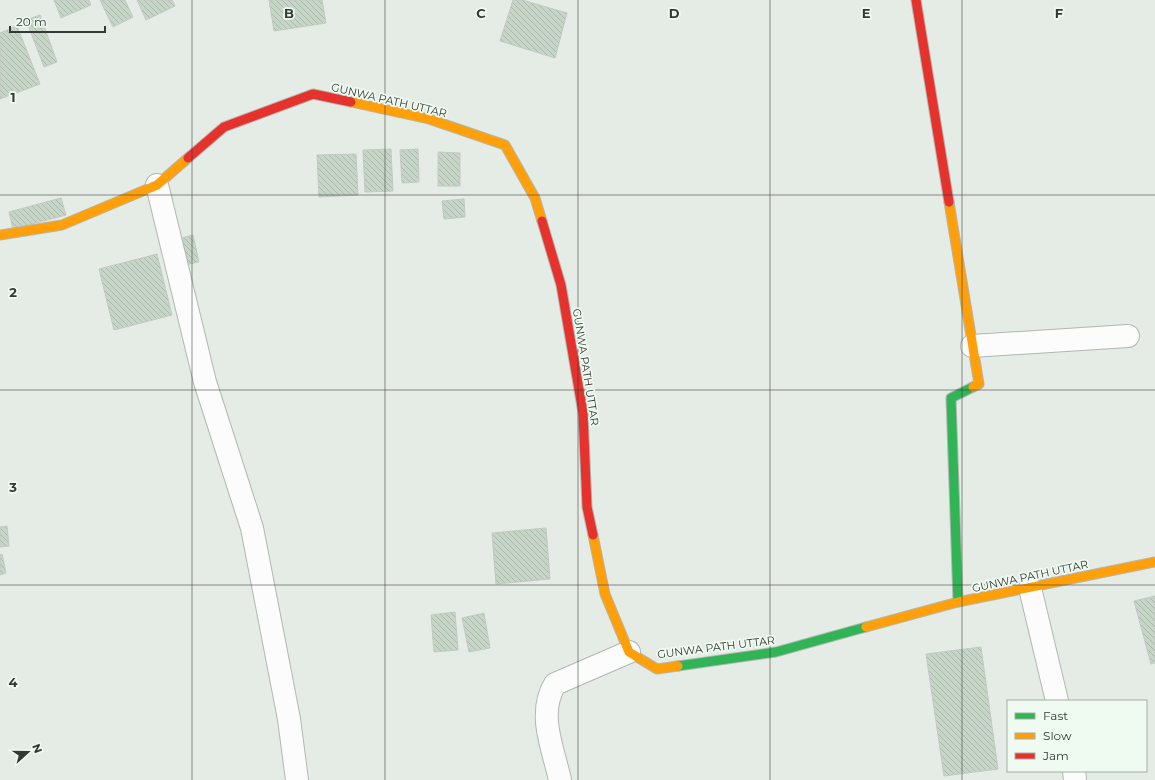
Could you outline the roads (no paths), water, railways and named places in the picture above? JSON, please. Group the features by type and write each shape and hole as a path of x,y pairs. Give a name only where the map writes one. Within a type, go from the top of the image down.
{"street":[{"path":"916,0 979,384 951,398 958,602"},
{"name":"GUNWA PATH UTTAR","path":"0,235 62,225 157,185 224,127 313,94 429,119 505,145 535,198 560,284 583,413 587,507 606,594 629,652 657,669 776,652 958,602 1155,562"},
{"path":"157,185 205,382 252,528 289,719 297,780"},
{"path":"972,346 1128,336"},
{"path":"1030,588 1058,700"},
{"path":"560,780 545,709 548,695 555,684 629,652"}]}
